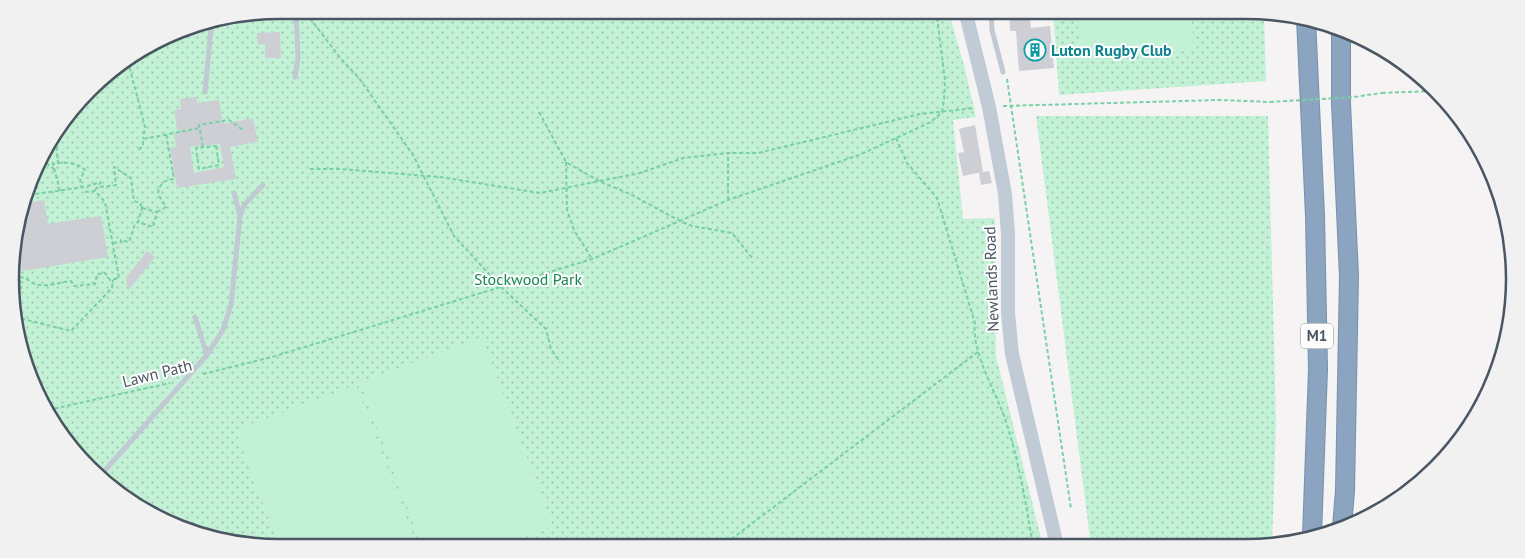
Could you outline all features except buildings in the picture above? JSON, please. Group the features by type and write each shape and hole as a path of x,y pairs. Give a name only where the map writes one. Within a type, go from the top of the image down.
{"highway":[{"name":"M1","path":"1306,26 1315,216 1318,369 1312,530"},
{"name":"M1","path":"1340,37 1349,276 1345,491 1343,520"}],"main road":[{"name":"Newlands Road","path":"967,19 989,107 1005,194 1008,234 1008,313 1012,354 1055,539"}],"lane":[{"path":"295,77 298,58 296,19"},
{"path":"991,19 992,30 1002,72"},
{"path":"205,92 210,29"},
{"path":"104,472 207,355 223,330 231,305 240,217 244,205 263,185"},
{"path":"234,193 240,217"},
{"path":"194,317 207,355"}],"path":[{"path":"311,19 340,59 360,78 412,155 454,236 501,287 546,329 551,349 560,362"},
{"path":"937,19 945,80 942,112"},
{"path":"129,67 145,127 143,146 139,150"},
{"path":"1002,72 1009,82 1071,509"},
{"path":"310,169 340,169 424,176 540,193 640,173 683,158 728,153 758,153 920,114 1012,105 1219,100 1270,102 1426,91"},
{"path":"539,112 566,162 567,210 574,230 592,259"},
{"name":"Lawn Path","path":"54,409 272,356 592,259 728,200 859,155 931,122 942,112"},
{"path":"202,147 199,125 229,120 242,130"},
{"path":"143,139 200,128"},
{"path":"142,208 157,212 166,207 158,194 164,181 174,179 166,134"},
{"path":"896,138 908,163 937,198 975,323 974,334 979,351 1006,422 1032,539"},
{"path":"56,145 58,163"},
{"path":"216,146 219,165 199,169 196,148 202,147 216,146"},
{"path":"728,153 728,200"},
{"path":"566,162 599,181 630,194 680,221 692,226 732,234 753,259"},
{"path":"46,163 54,170"},
{"path":"60,191 54,170 54,164 58,163 78,165 85,170 80,180 82,188"},
{"path":"100,187 116,185 114,167 131,178 134,201 140,203 142,208 129,242 121,240 121,242 113,243"},
{"path":"33,194 82,188 101,182 95,191"},
{"path":"85,192 95,191"},
{"path":"19,289 21,288 19,279 26,278 35,284 44,285 71,281 74,286 94,284 97,274 105,273 110,280 119,278 105,202 95,191"},
{"path":"138,222 153,227 157,212"},
{"path":"22,320 71,331 112,288 113,280"},
{"path":"732,539 979,351"}],"green space":[{"name":"Stockwood Park","path":"262,19 951,19 976,117 953,120 963,219 995,218 996,356 1041,539 262,539 212,530 164,512 134,495 107,475 83,451 54,409 33,363 21,313 19,262 24,228 39,179 63,134 83,107 107,83 134,63 179,39 212,28"},
{"path":"1054,19 1264,19 1266,81 1059,95"},
{"path":"1078,19 1192,19 1194,50 1080,56"},
{"path":"1036,116 1268,116 1276,422 1272,538 1090,539"},
{"path":"482,337 553,526 517,539 420,539 360,382"},
{"path":"356,385 415,539 277,539 235,430"}],"place":[{"name":"Luton Rugby Club","path":"1035,50"}]}
